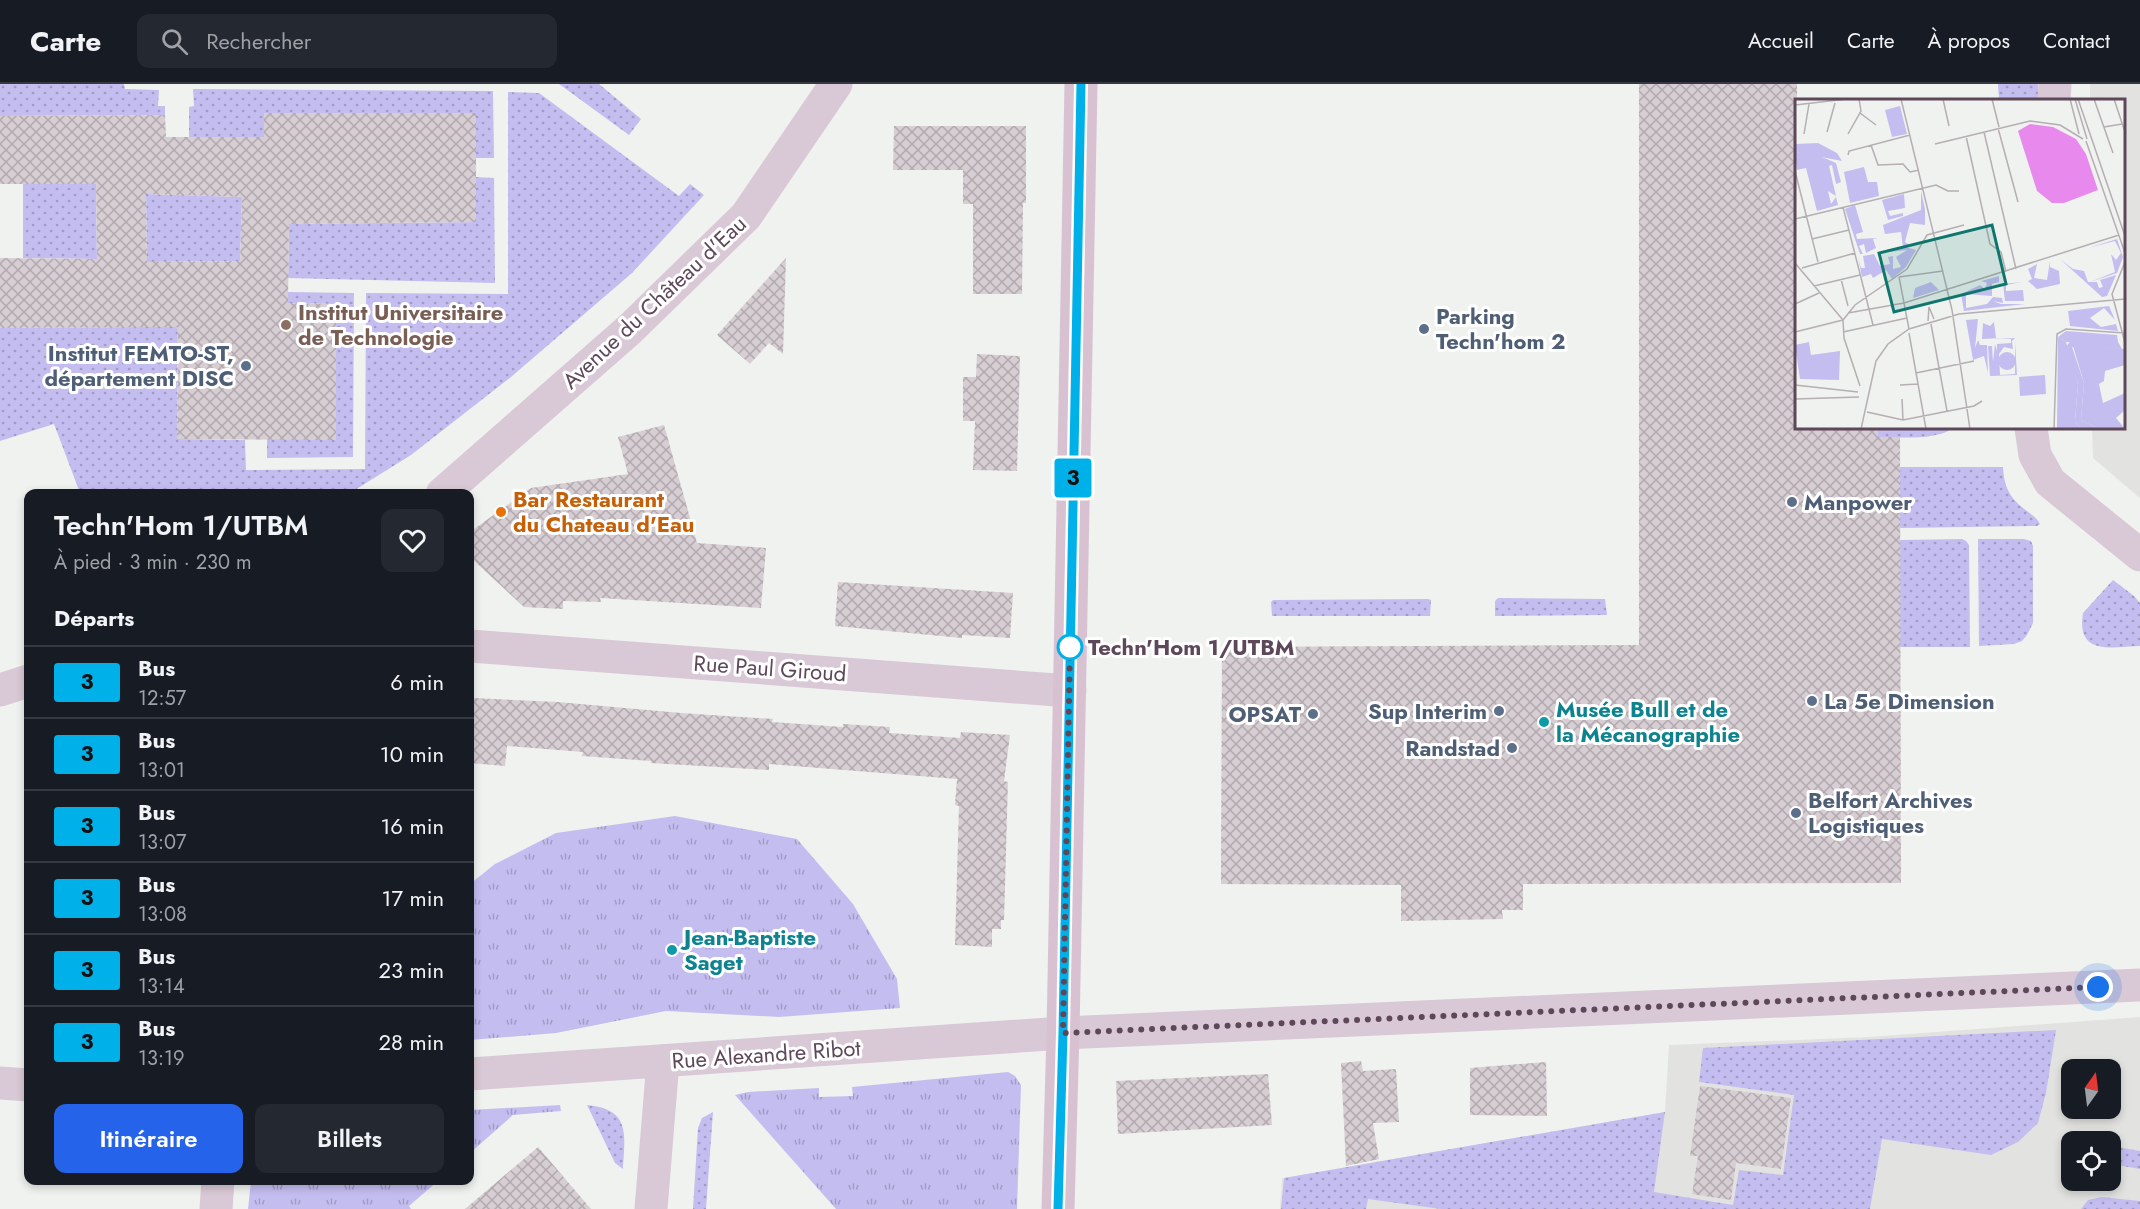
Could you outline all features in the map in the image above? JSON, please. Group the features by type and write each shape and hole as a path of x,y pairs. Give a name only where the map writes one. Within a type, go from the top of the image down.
{"street":[{"name":"Avenue du Château d'Eau","path":"448,489 630,329 746,216 836,84"},
{"path":"1058,1209 1081,84"},
{"path":"2054,99 2055,84"},
{"path":"2031,429 2035,455 2050,482 2140,555"},
{"name":"Rue Paul Giroud","path":"474,646 1070,691"},
{"path":"0,690 24,682"},
{"name":"Rue Alexandre Ribot","path":"474,1074 1063,1033 2140,985"},
{"path":"651,1209 663,1061"},
{"path":"0,1083 24,1085"},
{"path":"216,1209 218,1185"}],"shaded area":[{"path":"2090,84 2140,84 2140,498 2093,458 2092,429 2125,429 2125,99 2090,99"},
{"path":"2140,1017 2140,1209 1280,1209 1282,1178 1665,1112 1669,1045 1869,1037"}],"green space":[{"path":"0,84 124,84 125,89 159,90 158,106 165,106 165,115 0,116"},
{"path":"559,84 599,84 641,119 629,135"},
{"path":"1998,84 2038,84 2038,99 1999,99"},
{"path":"193,89 493,91 494,158 475,158 476,113 264,113 264,137 189,137 189,107 194,106"},
{"path":"508,92 539,93 679,196 690,184 704,195 632,273 511,377 411,455 356,489 78,489 54,424 0,441 0,328 145,327 178,305 177,439 245,440 246,470 365,469 366,293 508,294"},
{"path":"475,177 494,178 495,283 288,278 289,224 476,222"},
{"path":"23,184 96,184 97,259 23,258"},
{"path":"146,194 242,197 240,261 147,262"},
{"path":"288,292 354,293 353,457 267,458 267,439 336,439 336,304 288,303"},
{"path":"1878,429 1952,429 1927,437 1878,437"},
{"path":"1900,467 2003,467 2005,481 2012,497 2040,524 2037,526 1900,528"},
{"path":"1962,539 1969,545 1970,647 1900,647 1900,540"},
{"path":"1978,539 2031,541 2033,546 2033,623 2022,641 2014,644 1979,646"},
{"path":"2113,580 2140,603 2140,646 2098,646 2090,643 2085,636 2082,627 2083,613"},
{"path":"1498,598 1605,599 1607,615 1495,616 1495,601"},
{"path":"1273,600 1431,600 1430,616 1272,616 1271,602"},
{"path":"675,816 797,839 853,904 897,979 900,1008 779,1017 666,1011 556,1033 474,1040 474,881 495,864 556,833"},
{"path":"2056,1030 2046,1093 2038,1123 2018,1142 1991,1155 1882,1139 1870,1209 1441,1209 1368,1199 1366,1209 1281,1209 1284,1178 1665,1112 1654,1192 1733,1205 1739,1170 1783,1175 1794,1095 1699,1082 1703,1048"},
{"path":"1008,1072 1015,1076 1021,1085 1017,1209 836,1209 735,1095 748,1092 819,1088 819,1097 853,1096 852,1087"},
{"path":"560,1105 561,1111 513,1115 474,1149 474,1110"},
{"path":"587,1105 611,1112 618,1118 624,1135 623,1169 615,1163"},
{"path":"713,1112 706,1209 693,1209 698,1128 702,1118"},
{"path":"2121,1148 2140,1151 2140,1169 2121,1166"},
{"path":"250,1185 433,1185 409,1206 411,1209 248,1209"},
{"path":"2102,1197 2140,1201 2140,1209 2081,1209 2088,1200"}],"building":[{"path":"1639,84 1797,84 1797,99 1795,99 1795,429 1878,429 1878,437 1900,437 1901,883 1523,884 1523,910 1502,910 1503,919 1401,921 1401,885 1221,884 1222,647 1639,645"},
{"path":"264,113 476,113 476,222 289,224 288,303 336,304 336,440 177,439 178,327 0,328 0,258 97,259 96,184 0,184 0,116 165,115 166,137 264,137","holes":["146,194 242,197 240,261 147,262"]},
{"path":"894,126 1026,126 1026,203 1023,203 1022,294 973,294 973,204 963,204 963,170 893,170"},
{"path":"786,258 783,354 769,343 750,364 717,335"},
{"path":"977,354 1020,356 1017,471 973,470 975,421 963,421 963,377 976,377"},
{"path":"664,425 697,543 766,548 761,608 600,598 601,602 563,601 563,609 524,607 474,561 474,529 531,488 628,474 618,437"},
{"path":"838,582 1013,593 1010,638 962,635 962,638 835,626"},
{"path":"474,698 558,702 773,719 772,722 843,727 843,724 890,727 889,733 960,738 961,732 1010,735 1004,781 1008,782 1004,920 1001,920 1001,929 992,929 992,947 955,945 959,806 955,805 957,779 769,764 769,770 651,763 651,761 582,756 583,752 507,746 505,766 474,763"},
{"path":"1361,1061 1363,1071 1396,1069 1399,1122 1373,1123 1379,1159 1346,1166 1341,1063"},
{"path":"1546,1062 1547,1116 1470,1115 1470,1068"},
{"path":"1268,1074 1272,1125 1118,1134 1116,1081"},
{"path":"1700,1086 1791,1098 1781,1169 1736,1163 1731,1200 1692,1194 1698,1156 1690,1156"},
{"path":"538,1147 591,1209 465,1209"}],"bus line":[{"name":"3","path":"1058,1209 1081,84"}],"place":[{"name":"Institut Universitaire de Technologie","path":"286,325"},
{"name":"Parking Techn'hom 2","path":"1424,329"},
{"name":"Institut FEMTO-ST, département DISC","path":"246,366"},
{"name":"Manpower","path":"1792,502"},
{"name":"Bar Restaurant du Chateau d'Eau","path":"501,512"},
{"name":"Techn'Hom 1/UTBM","path":"1070,647"},
{"name":"La 5e Dimension","path":"1812,701"},
{"name":"Sup Interim","path":"1499,711"},
{"name":"OPSAT","path":"1313,714"},
{"name":"Musée Bull et de la Mécanographie","path":"1544,722"},
{"name":"Randstad","path":"1512,748"},
{"name":"Belfort Archives Logistiques","path":"1796,813"},
{"name":"Jean-Baptiste Saget","path":"672,950"}],"route":[{"path":"1070,647 1063,1033 2098,987"}]}
